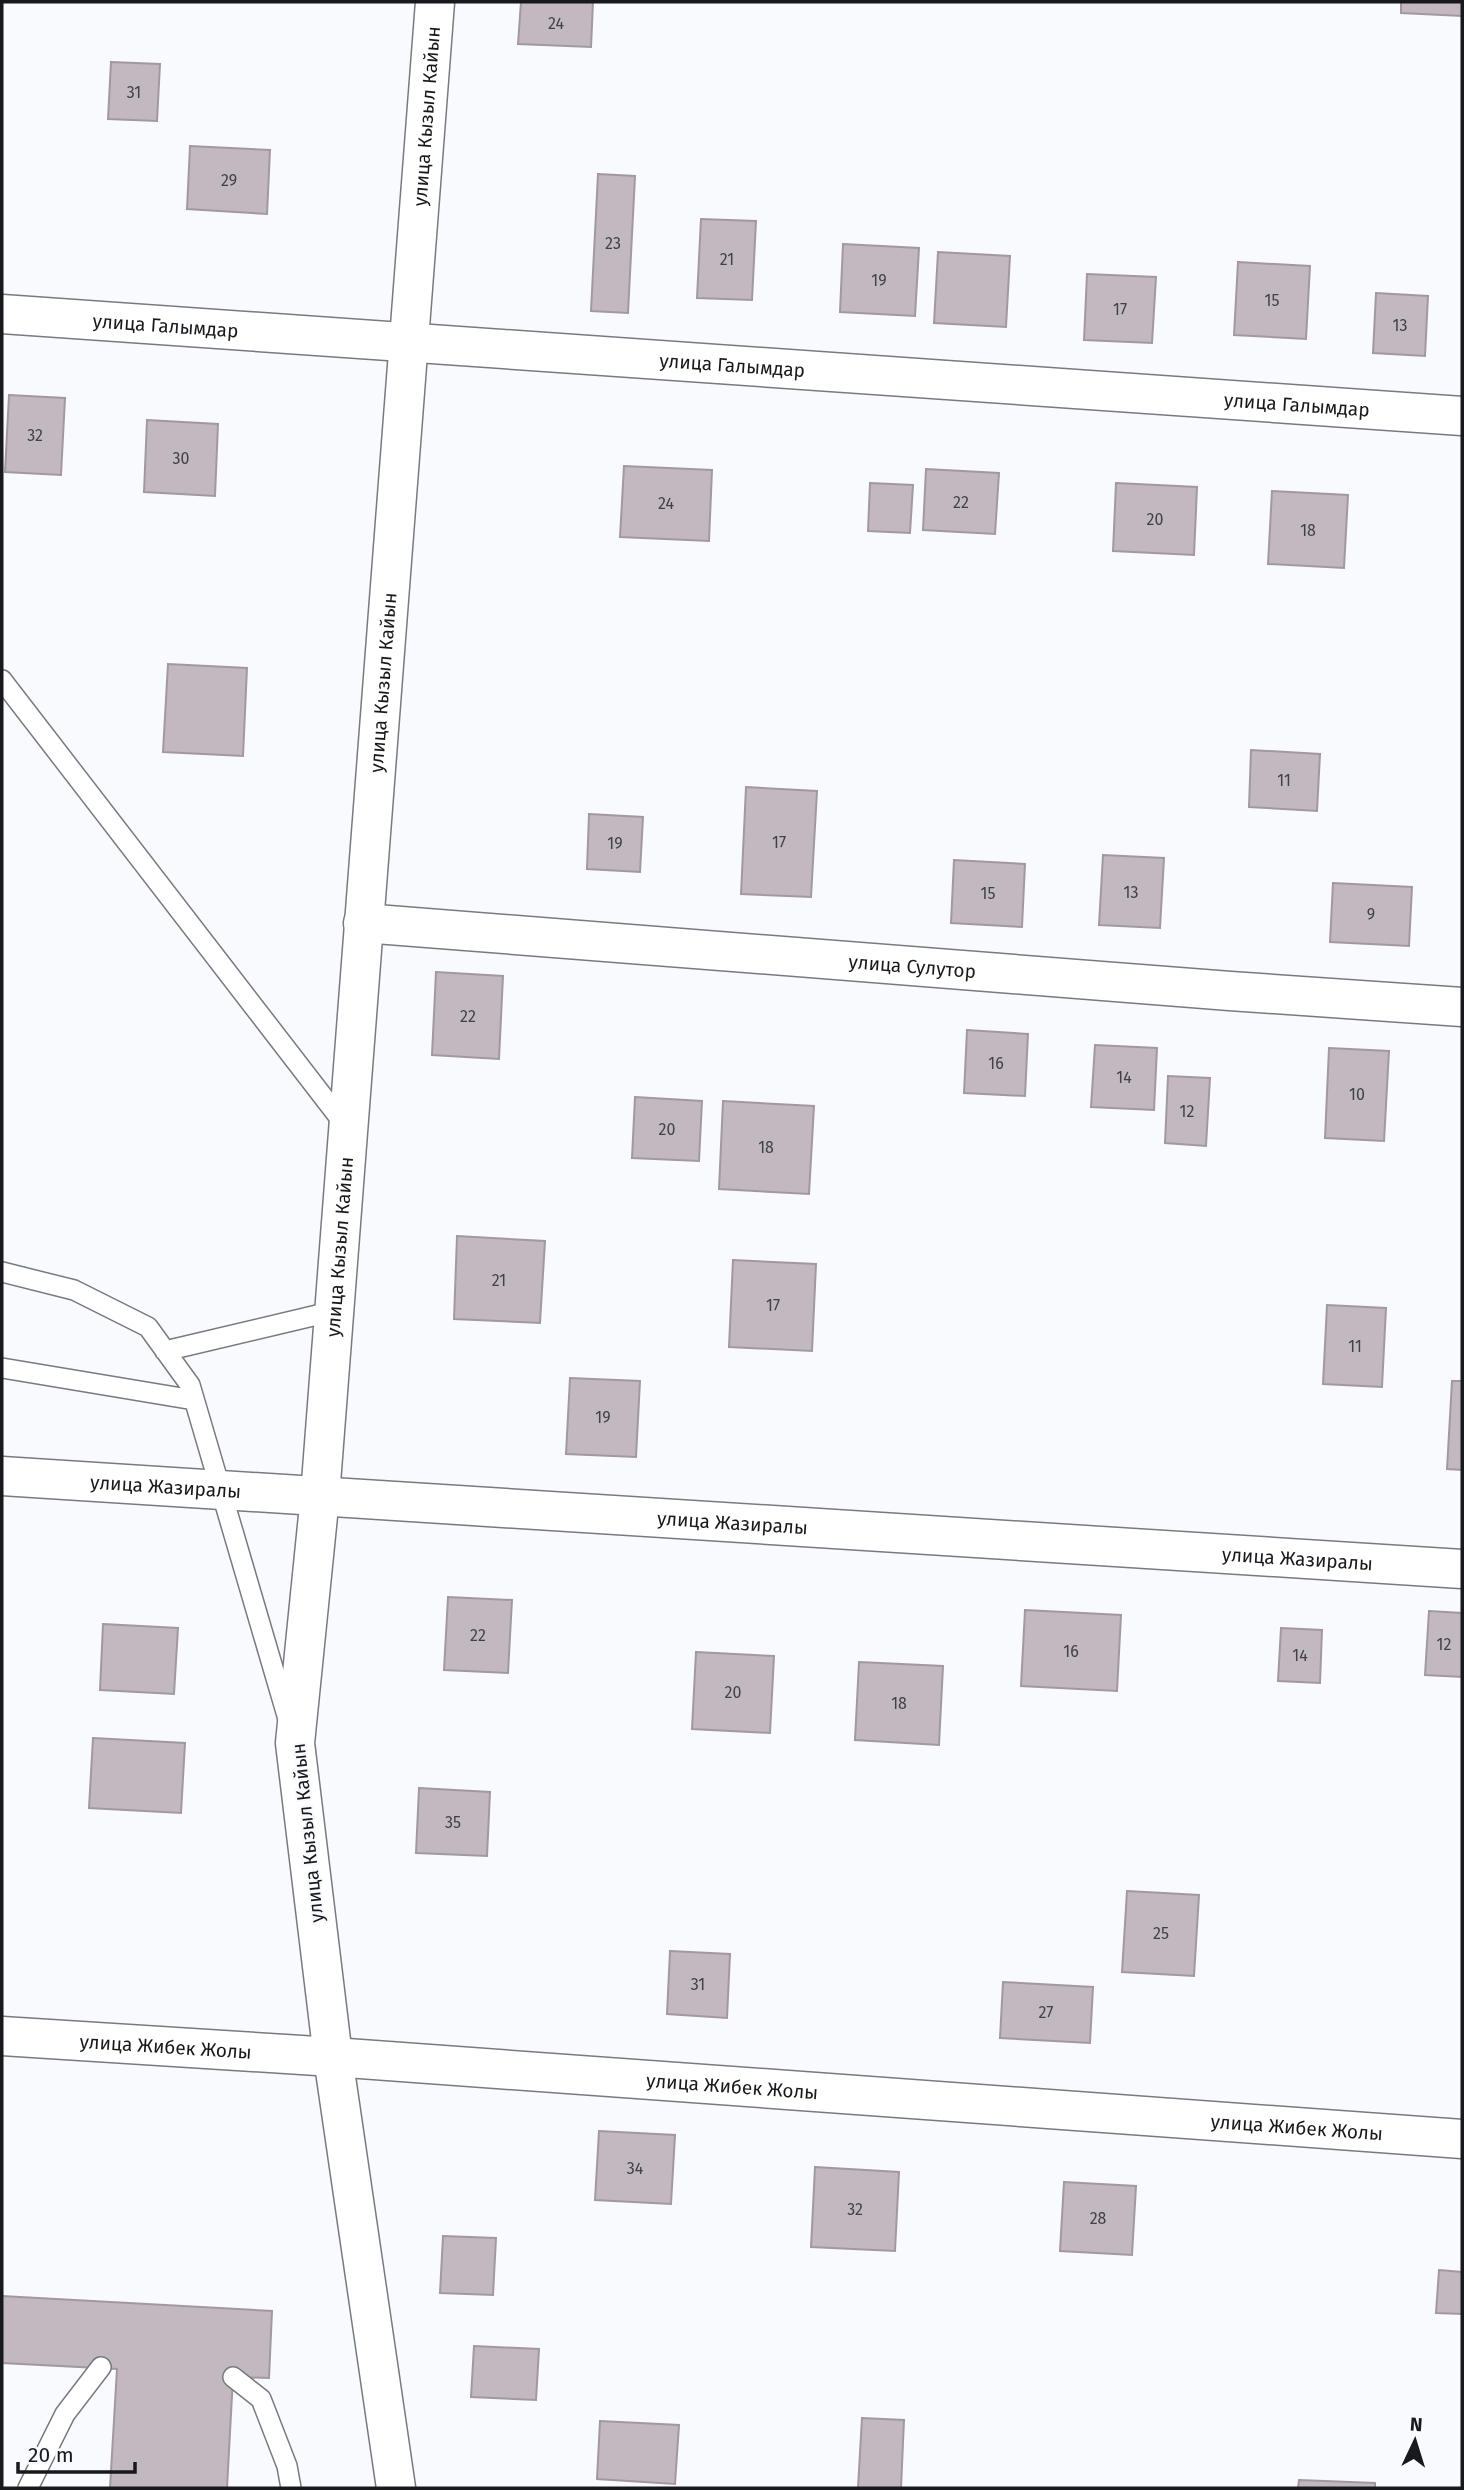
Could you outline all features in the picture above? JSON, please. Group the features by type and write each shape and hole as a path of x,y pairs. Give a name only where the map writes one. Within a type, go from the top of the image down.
{"street":[{"name":"улица Кызыл Кайын","path":"396,2488 333,2057 295,1742 320,1496 435,2"},
{"name":"улица Галымдар","path":"2,314 1462,416"},
{"name":"улица Сулутор","path":"363,923 1462,1007"},
{"name":"улица Жазиралы","path":"2,1476 1462,1569"},
{"name":"улица Жибек Жолы","path":"2,2036 333,2057 1462,2139"}],"lane":[{"path":"2,680 348,1128"},
{"path":"2,1272 75,1290 148,1327 190,1385 295,1742"},
{"path":"165,1351 334,1311"},
{"path":"2,1368 194,1400"},
{"path":"28,2488 65,2414 101,2367"},
{"path":"233,2376 261,2399 287,2466 291,2488"}],"building":[{"path":"521,2 593,2 591,47 518,44"},
{"path":"1401,2 1462,2 1462,16 1401,13"},
{"path":"111,62 160,64 157,121 108,119"},
{"path":"190,146 270,150 267,214 187,209"},
{"path":"598,174 635,176 628,313 591,311"},
{"path":"701,219 756,221 752,300 697,298"},
{"path":"843,244 919,248 915,316 840,312"},
{"path":"938,252 1010,256 1006,327 934,323"},
{"path":"1238,262 1310,266 1306,339 1234,335"},
{"path":"1087,274 1156,277 1152,343 1084,340"},
{"path":"1376,293 1428,296 1425,356 1373,353"},
{"path":"9,395 65,398 61,475 5,472"},
{"path":"147,420 218,424 215,496 144,492"},
{"path":"624,466 712,470 709,541 620,537"},
{"path":"926,469 999,473 995,534 923,530"},
{"path":"870,483 913,485 910,533 868,531"},
{"path":"1116,483 1197,487 1194,555 1113,551"},
{"path":"1272,491 1348,495 1344,568 1268,564"},
{"path":"168,664 247,668 243,756 163,752"},
{"path":"1251,750 1320,754 1317,811 1249,807"},
{"path":"746,787 817,791 811,897 741,894"},
{"path":"589,814 643,817 640,872 587,869"},
{"path":"1103,855 1164,858 1160,928 1099,925"},
{"path":"954,860 1025,864 1022,927 951,923"},
{"path":"1333,883 1412,887 1409,946 1330,942"},
{"path":"436,972 503,976 499,1059 432,1055"},
{"path":"967,1030 1028,1034 1025,1096 964,1093"},
{"path":"1095,1045 1157,1048 1154,1110 1091,1107"},
{"path":"1329,1048 1389,1051 1384,1141 1325,1138"},
{"path":"1168,1076 1210,1078 1206,1146 1165,1143"},
{"path":"635,1097 702,1101 699,1161 632,1158"},
{"path":"723,1101 814,1106 809,1194 719,1189"},
{"path":"457,1236 545,1241 540,1323 454,1319"},
{"path":"733,1260 816,1264 812,1351 729,1347"},
{"path":"1327,1305 1386,1308 1382,1387 1323,1384"},
{"path":"570,1378 640,1381 636,1457 566,1454"},
{"path":"1452,1381 1462,1381 1462,1470 1447,1469"},
{"path":"448,1597 512,1600 508,1673 444,1670"},
{"path":"1025,1610 1121,1615 1117,1691 1021,1686"},
{"path":"1429,1611 1462,1613 1462,1677 1425,1675"},
{"path":"103,1624 178,1628 174,1694 100,1690"},
{"path":"1281,1628 1322,1630 1320,1683 1278,1681"},
{"path":"696,1652 774,1656 770,1733 692,1729"},
{"path":"859,1662 943,1666 939,1745 855,1740"},
{"path":"93,1738 185,1743 181,1813 89,1808"},
{"path":"419,1788 490,1792 487,1856 416,1853"},
{"path":"1127,1891 1199,1895 1194,1976 1122,1972"},
{"path":"670,1951 730,1954 727,2018 667,2014"},
{"path":"1003,1982 1093,1987 1090,2043 1000,2038"},
{"path":"599,2131 675,2135 671,2204 595,2200"},
{"path":"815,2167 899,2172 895,2251 811,2247"},
{"path":"1064,2182 1136,2186 1132,2255 1060,2251"},
{"path":"443,2236 496,2238 493,2295 440,2293"},
{"path":"1439,2270 1462,2272 1462,2314 1436,2313"},
{"path":"2,2296 272,2311 269,2378 233,2377 227,2488 110,2488 117,2369 2,2363"},
{"path":"474,2346 539,2349 536,2400 471,2397"},
{"path":"862,2418 904,2420 901,2488 858,2488"},
{"path":"600,2421 679,2425 675,2484 597,2479"},
{"path":"1299,2480 1375,2483 1375,2488 1298,2488"}]}
